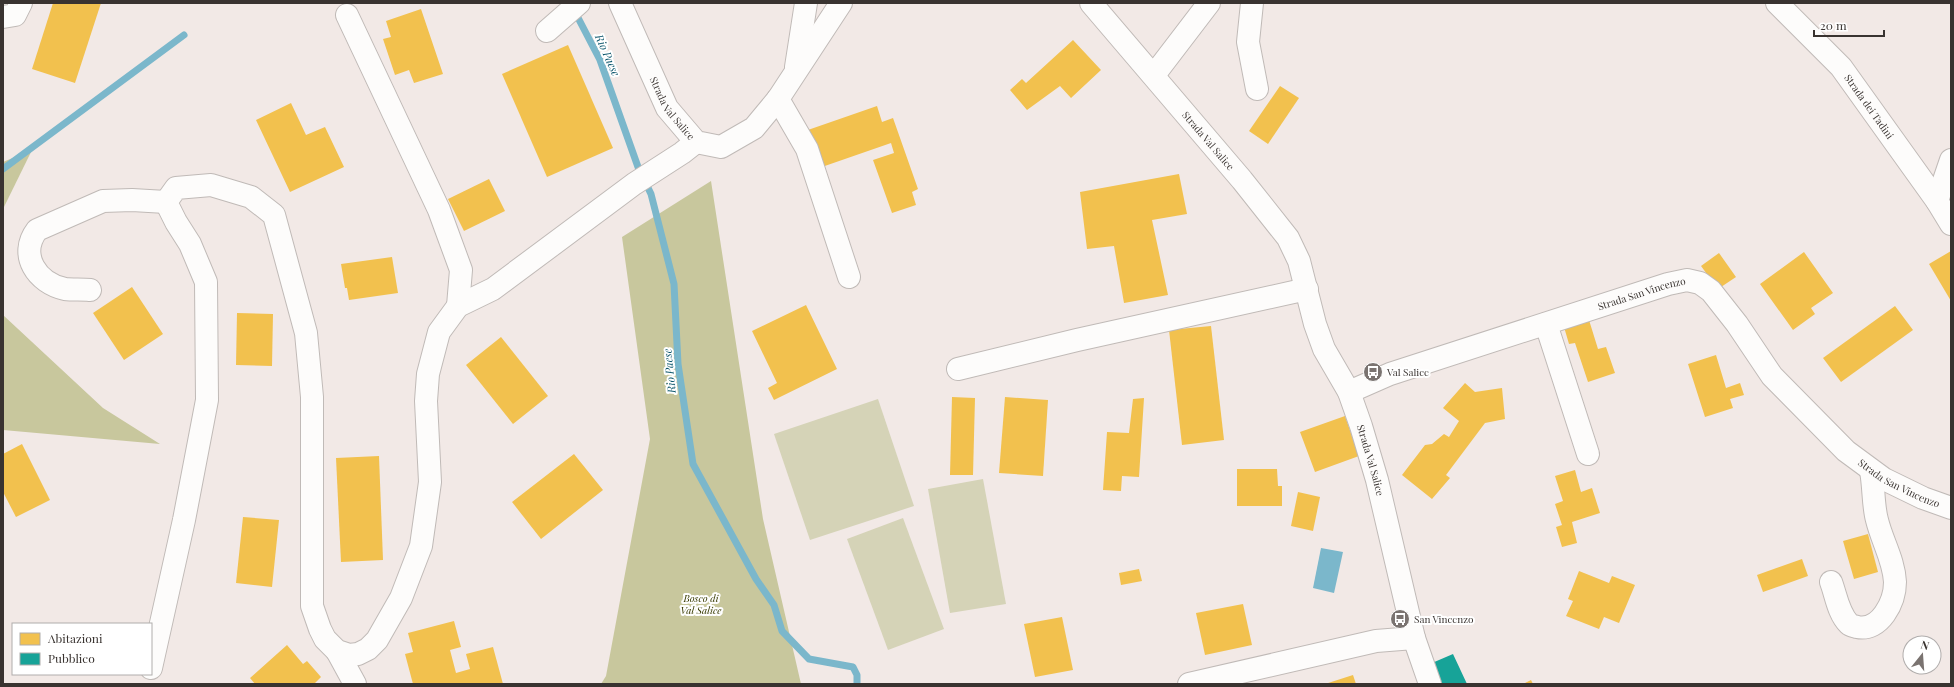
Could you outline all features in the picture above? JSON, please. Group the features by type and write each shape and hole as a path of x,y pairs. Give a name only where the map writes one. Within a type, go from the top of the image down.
{"street":[{"path":"3,17 15,15 21,3"},
{"path":"555,24 579,3"},
{"name":"Strada Val Salice","path":"620,3 667,108 696,142 721,147 754,128 778,99 841,3"},
{"path":"794,74 806,3"},
{"name":"Strada Val Salice","path":"1091,3 1154,75 1242,180 1288,238 1299,261 1315,324 1324,349 1349,392 1361,426 1377,480 1414,638 1430,684"},
{"path":"1154,75 1209,3"},
{"path":"1252,3 1248,42 1257,89"},
{"name":"Strada dei Tadini","path":"1778,3 1841,67 1947,215"},
{"path":"348,15 439,210 461,270 458,306"},
{"path":"778,99 807,149 849,277"},
{"path":"337,651 349,655 358,654 368,649 377,640 401,598 421,546 430,482 426,401 428,374 439,332 458,306 493,289 642,178 682,153 696,142"},
{"path":"1947,215 1951,160"},
{"path":"166,202 176,188 211,185 251,197 274,215 306,333 311,383 312,606 320,629 326,639 337,651 355,684"},
{"path":"90,290 65,289 44,280 33,267 28,252 30,239 37,230 103,202 132,200 166,202"},
{"path":"152,664 184,520 207,400 206,282 190,244 176,222 166,202"},
{"name":"Strada San Vincenzo","path":"1349,392 1390,374 1668,284 1687,280 1700,283 1711,291 1772,376 1846,451 1871,471 1923,498 1951,508"},
{"path":"958,369 1077,340 1307,289"},
{"path":"1546,324 1588,454"},
{"path":"1831,582 1842,615 1850,625 1863,628 1876,625 1884,614 1895,583 1886,542 1877,520 1875,490 1871,471"},
{"path":"1189,684 1376,641 1414,638"}],"shaded area":[{"path":"878,399 914,506 810,540 774,434"},
{"path":"983,479 1006,604 950,613 928,489"},
{"path":"903,518 944,629 888,650 847,539"}],"green space":[{"path":"32,150 3,209 3,162"},
{"name":"Bosco di Val Salice","path":"711,181 763,519 801,684 601,684 606,676 650,439 622,237"},
{"path":"3,315 103,408 160,444 3,430"}],"water":[{"path":"1321,548 1343,552 1334,593 1313,588"}],"building: Abitazioni":[{"path":"53,3 101,3 75,83 32,69"},
{"path":"421,9 443,74 414,83 409,70 395,75 383,39 391,37 386,21"},
{"path":"1073,40 1101,70 1071,98 1060,86 1027,110 1010,90 1022,79 1026,83"},
{"path":"568,45 613,148 547,177 502,74"},
{"path":"1280,86 1299,98 1268,144 1249,131"},
{"path":"291,103 306,135 325,127 344,167 290,192 256,120"},
{"path":"877,106 882,122 893,118 918,189 912,192 916,205 892,213 873,160 894,153 891,143 819,168 805,131"},
{"path":"1179,174 1187,214 1152,220 1168,295 1124,303 1114,246 1087,249 1080,192"},
{"path":"489,179 505,211 464,231 448,199"},
{"path":"1951,251 1951,301 1929,264"},
{"path":"1804,252 1833,293 1811,308 1815,314 1793,330 1760,284"},
{"path":"1719,253 1736,277 1718,289 1701,266"},
{"path":"392,257 398,293 349,300 347,288 345,288 341,264"},
{"path":"132,287 163,334 124,360 93,313"},
{"path":"806,305 837,369 774,400 768,388 777,383 752,331"},
{"path":"1895,306 1913,330 1841,382 1823,358"},
{"path":"237,313 273,314 272,366 236,365"},
{"path":"1589,320 1598,349 1606,347 1615,373 1588,382 1575,343 1569,344 1564,327"},
{"path":"1211,326 1224,440 1182,445 1169,330"},
{"path":"501,337 548,396 513,424 466,365"},
{"path":"1716,355 1726,388 1740,383 1744,395 1730,399 1733,408 1705,417 1688,364"},
{"path":"1465,383 1475,392 1502,388 1505,419 1485,423 1446,475 1450,478 1432,499 1402,475 1425,445 1432,444 1444,434 1449,437 1459,421 1443,408"},
{"path":"952,397 975,398 973,475 950,475"},
{"path":"1005,397 1048,400 1043,476 999,473"},
{"path":"1144,398 1139,477 1122,476 1121,491 1103,490 1107,432 1129,433 1133,399"},
{"path":"1345,416 1359,456 1315,472 1300,432"},
{"path":"22,444 50,500 16,517 3,492 3,454"},
{"path":"574,454 603,490 541,539 512,502"},
{"path":"379,456 383,560 341,562 336,458"},
{"path":"1237,469 1277,469 1278,486 1282,486 1282,506 1237,506"},
{"path":"1575,470 1581,492 1592,488 1600,513 1572,522 1577,543 1562,547 1556,527 1562,525 1555,504 1563,501 1555,476"},
{"path":"1298,492 1320,497 1313,531 1291,526"},
{"path":"243,517 279,520 272,587 236,583"},
{"path":"1868,534 1878,572 1854,579 1843,541"},
{"path":"1802,559 1808,576 1763,592 1757,575"},
{"path":"1139,569 1142,581 1121,585 1119,573"},
{"path":"1579,571 1609,583 1612,576 1635,585 1619,623 1604,617 1599,629 1566,616 1573,601 1568,599"},
{"path":"1243,604 1252,645 1205,655 1196,613"},
{"path":"1062,617 1073,670 1035,677 1024,624"},
{"path":"454,621 461,647 450,650 456,673 470,669 466,654 493,647 503,684 413,684 405,654 413,652 408,633"},
{"path":"287,645 303,664 307,661 321,677 314,684 255,684 250,678"},
{"path":"1353,675 1356,684 1325,684"},
{"path":"1531,680 1533,684 1523,684"}],"building: Pubblico":[{"path":"1453,654 1467,684 1442,684 1432,663"}],"waterway":[{"name":"Rio Paese","path":"574,10 600,60 638,167 651,194 674,284 678,364 693,464 756,579 774,605 782,631 809,659 853,667 857,675 857,684"},
{"path":"3,169 184,35"}],"place":[{"name":"Val Salice","path":"1373,372"},
{"name":"San Vincenzo","path":"1400,619"}]}
